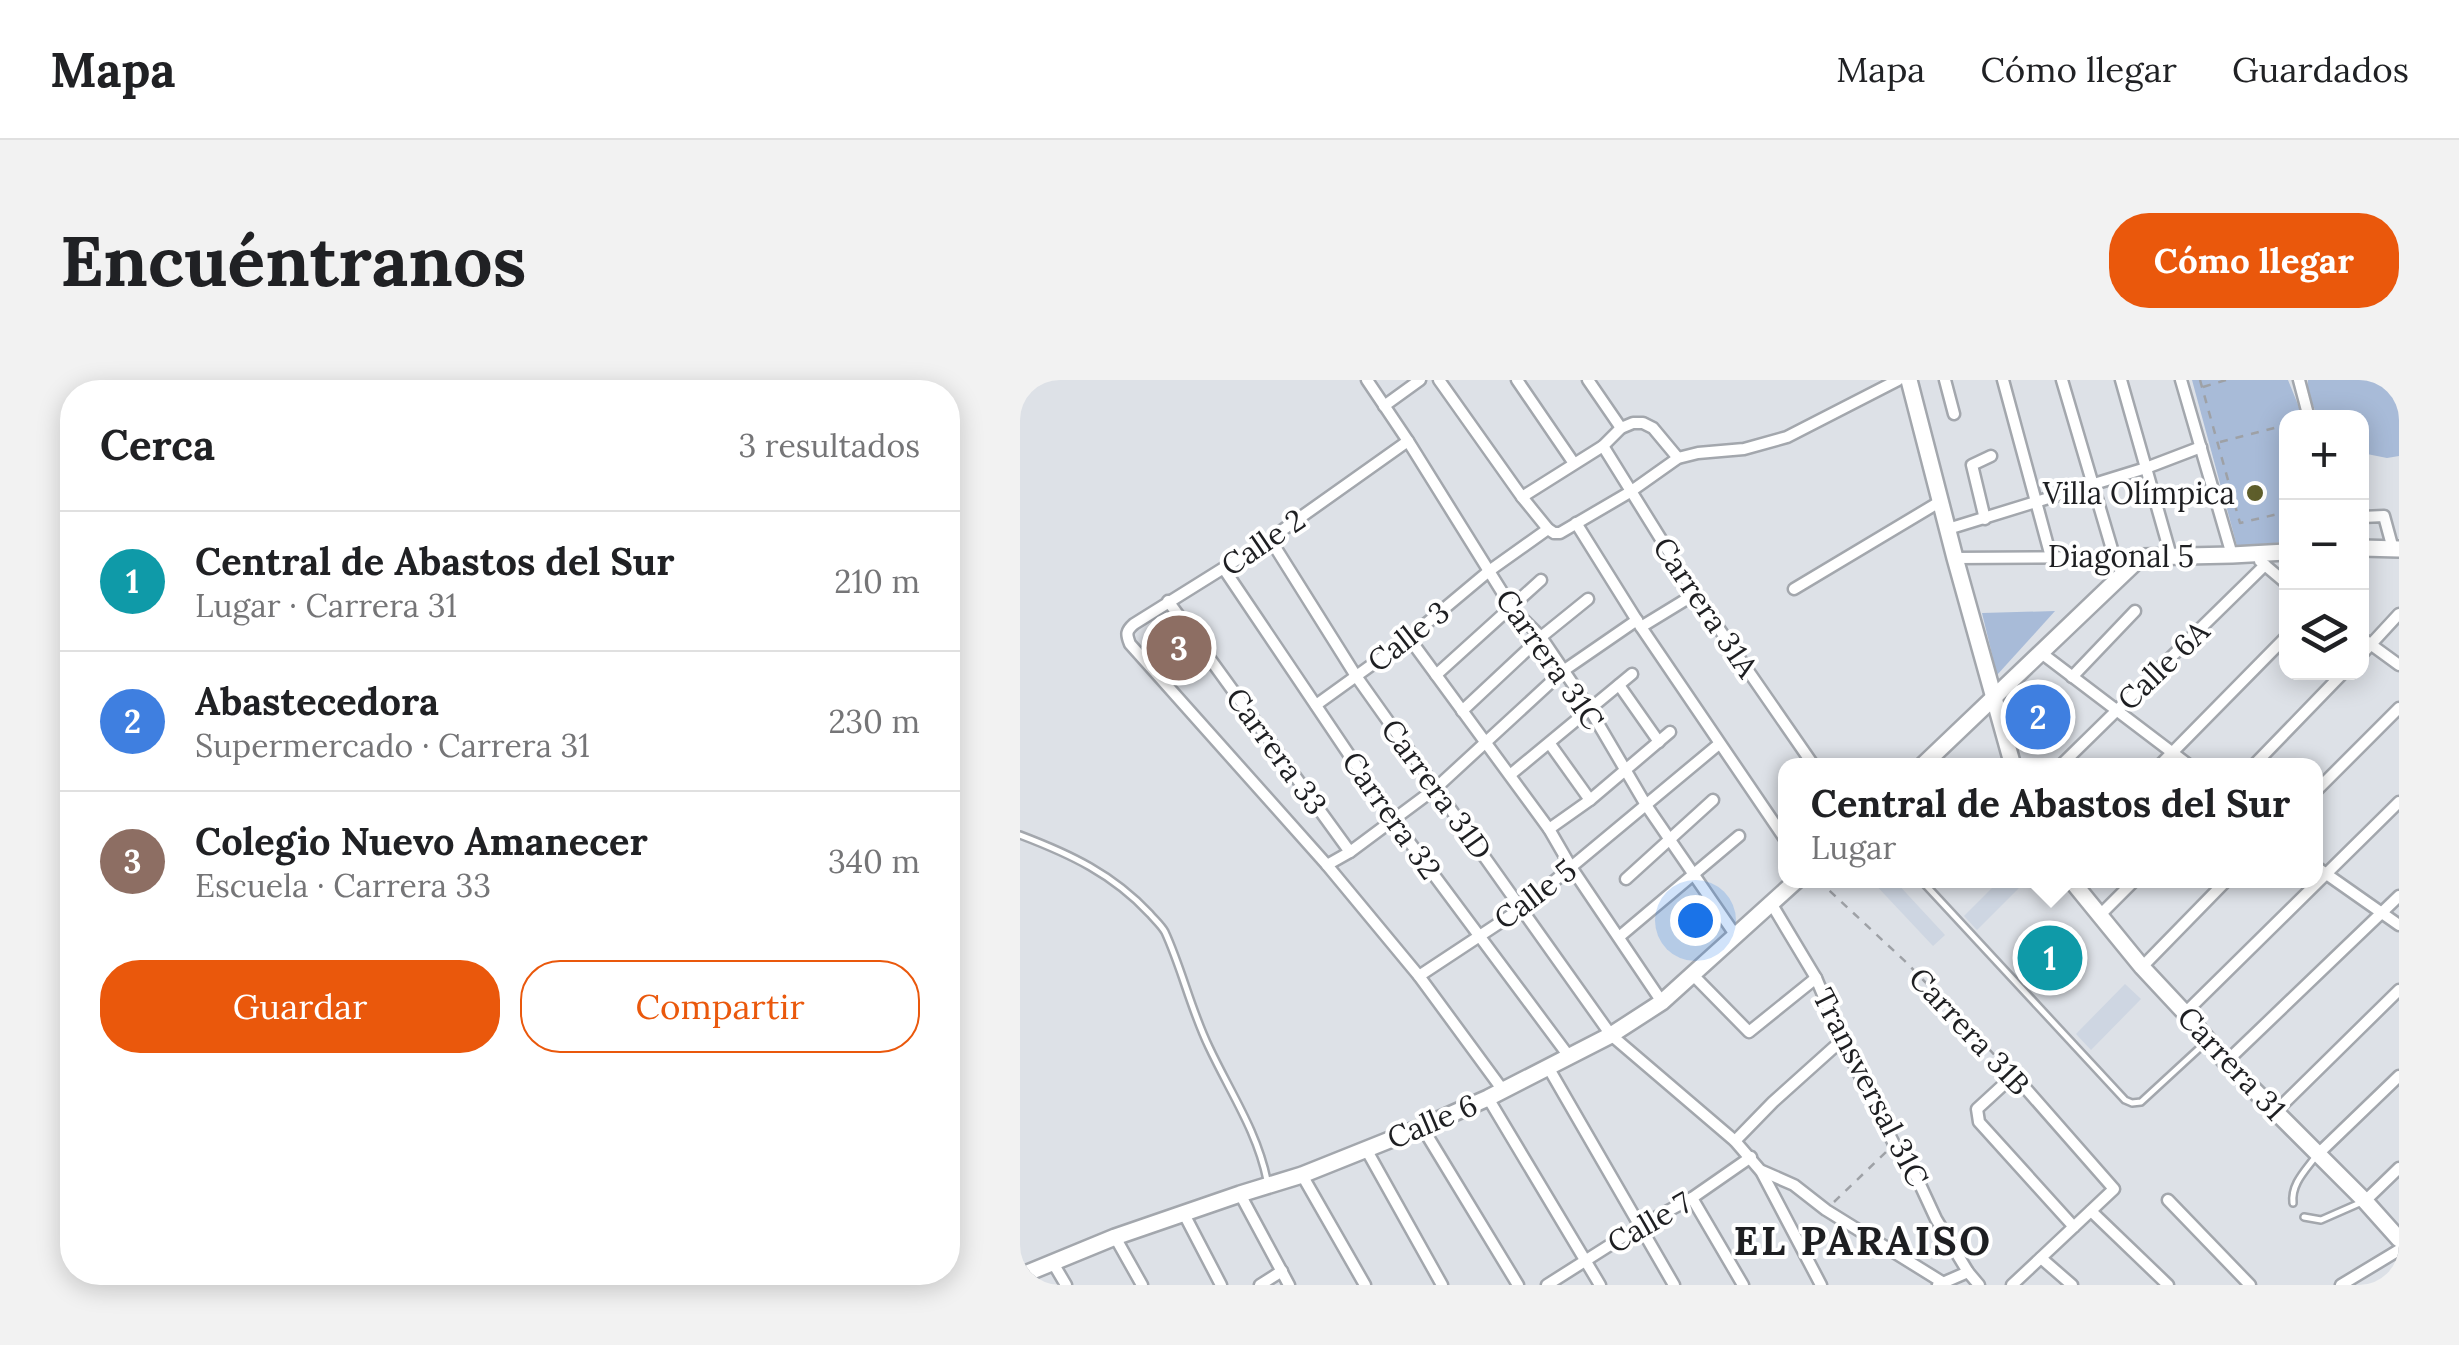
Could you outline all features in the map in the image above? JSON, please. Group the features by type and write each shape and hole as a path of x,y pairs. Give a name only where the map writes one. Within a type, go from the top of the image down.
{"street":[{"name":"Carrera 31C","path":"1367,380 1512,608 1540,637 1589,708 1646,805 1736,936"},
{"path":"1384,406 1420,380"},
{"path":"1439,380 1522,497 1554,533 1630,492 1678,458 1744,449 1788,437 1898,380"},
{"path":"1517,380 1573,462"},
{"path":"1588,380 1620,428"},
{"path":"1909,380 2011,758"},
{"path":"1946,380 1954,414"},
{"path":"2004,380 2051,557"},
{"path":"2062,380 2114,556"},
{"path":"2120,380 2172,556"},
{"path":"2181,380 2232,555"},
{"path":"2299,380 2308,410"},
{"path":"1522,497 1633,422 1652,428 1678,458"},
{"name":"Calle 2","path":"1327,865 1126,636 1128,629 1168,601 1270,539 1408,441"},
{"name":"Carrera 31A","path":"1602,446 1694,594 1808,758"},
{"path":"1948,529 2146,468 2201,447"},
{"path":"1984,519 1972,465 1991,456"},
{"path":"1794,589 1940,501"},
{"path":"2369,517 2384,516 2396,549 2369,550"},
{"path":"1576,524 1778,829"},
{"name":"Calle 3","path":"1316,705 1548,529"},
{"name":"Carrera 31D","path":"1270,539 1356,676 1611,1035 1735,1141 1760,1170"},
{"name":"Diagonal 5","path":"1955,558 2279,552"},
{"path":"2251,553 2279,576"},
{"path":"1930,758 2142,556"},
{"name":"Calle 6A","path":"2068,758 2265,565"},
{"name":"Carrera 32","path":"1224,569 1393,820 1568,1055"},
{"path":"1436,674 1541,580"},
{"path":"1600,1285 1495,1094 1419,976 1327,865 1436,788 1563,671 1694,594"},
{"path":"1462,710 1540,637 1588,599"},
{"name":"Carrera 33","path":"1168,601 1350,852"},
{"path":"2072,676 2135,611"},
{"path":"2369,639 2399,614"},
{"path":"1409,638 1549,829 1662,1002"},
{"path":"2369,644 2399,665"},
{"path":"2167,758 2279,645"},
{"path":"2040,652 2180,758"},
{"path":"1510,775 1632,674"},
{"path":"2261,758 2336,680"},
{"path":"1619,685 1659,742"},
{"path":"2323,784 2399,708"},
{"path":"1549,829 1590,800 1670,732"},
{"path":"1550,744 1590,800"},
{"name":"Calle 5","path":"1419,976 1522,908 1719,744"},
{"path":"1626,880 1713,800"},
{"path":"2323,878 2399,802"},
{"path":"1619,938 1738,836"},
{"path":"2323,873 2399,925"},
{"name":"Calle 6","path":"1020,1276 1115,1238 1302,1176 1495,1094 1611,1035 1662,1002 1788,888"},
{"name":"Carrera 31","path":"2077,888 2226,1062 2399,1239"},
{"path":"2099,916 2128,888"},
{"path":"2142,967 2220,888"},
{"path":"2185,1013 2313,888"},
{"path":"2226,1062 2399,896"},
{"name":"Transversal 31C","path":"1772,903 1816,978 1894,1144 1968,1272"},
{"path":"1693,975 1749,1032 1816,978"},
{"path":"2276,1111 2399,990"},
{"path":"1735,1141 1842,1040"},
{"path":"1548,1067 1674,1285"},
{"path":"2014,1075 1977,1109 1979,1122 2074,1227"},
{"name":"Carrera 31B","path":"2014,1075 2114,1189 2091,1211"},
{"path":"2318,1154 2399,1076"},
{"path":"1422,1127 1518,1285"},
{"path":"1366,1149 1442,1285"},
{"name":"Calle 7","path":"1547,1285 1692,1198 1750,1157"},
{"path":"2365,1201 2399,1168"},
{"path":"1760,1170 1794,1185 1940,1284 1968,1272 1980,1285"},
{"path":"1760,1170 1821,1285"},
{"path":"1302,1176 1365,1285"},
{"path":"1240,1194 1289,1285"},
{"path":"1692,1198 1743,1285"},
{"path":"2168,1200 2250,1285"},
{"path":"2012,1285 2091,1211 2168,1285"},
{"path":"1184,1214 1221,1285"},
{"path":"1115,1238 1142,1285"},
{"path":"2342,1285 2399,1250"},
{"path":"2041,1258 2072,1285"},
{"path":"1054,1262 1066,1285"},
{"path":"1260,1285 1282,1272"}],"lane":[{"path":"1020,835 1103,873 1164,928 1197,1022 1261,1152 1268,1185"},
{"path":"1928,888 2125,1100 2141,1102 2209,1040"},
{"path":"2293,1203 2296,1183 2318,1154"},
{"path":"2304,1217 2321,1220 2365,1201"}],"path":[{"path":"2200,380 2240,523 2279,514"},
{"path":"2202,387 2226,380"},
{"path":"2218,442 2279,428"},
{"name":"Carrera 31B","path":"1827,888 1908,964 2014,1075"},
{"path":"1826,1210 1894,1144"}],"shaded area":[{"name":"Villa Olímpica","path":"2192,380 2288,380 2300,410 2279,410 2279,543 2237,546"},
{"path":"2308,380 2399,380 2399,456 2369,454 2369,410 2315,410 2307,391"},
{"path":"2055,611 1997,675 1982,613"},
{"path":"1879,888 1901,888 1945,935 1933,946"},
{"path":"1992,888 2019,888 1977,930 1964,916"},
{"path":"2125,984 2141,999 2091,1050 2076,1034"}],"place":[{"name":"Villa Olímpica","path":"2255,493"},
{"name":"Colegio Nuevo Amanecer","path":"1179,648"},
{"name":"Abastecedora","path":"2038,717"},
{"name":"Central de Abastos del Sur","path":"2050,958"}],"district":[{"name":"EL PARAISO","path":"1863,1240"}]}
